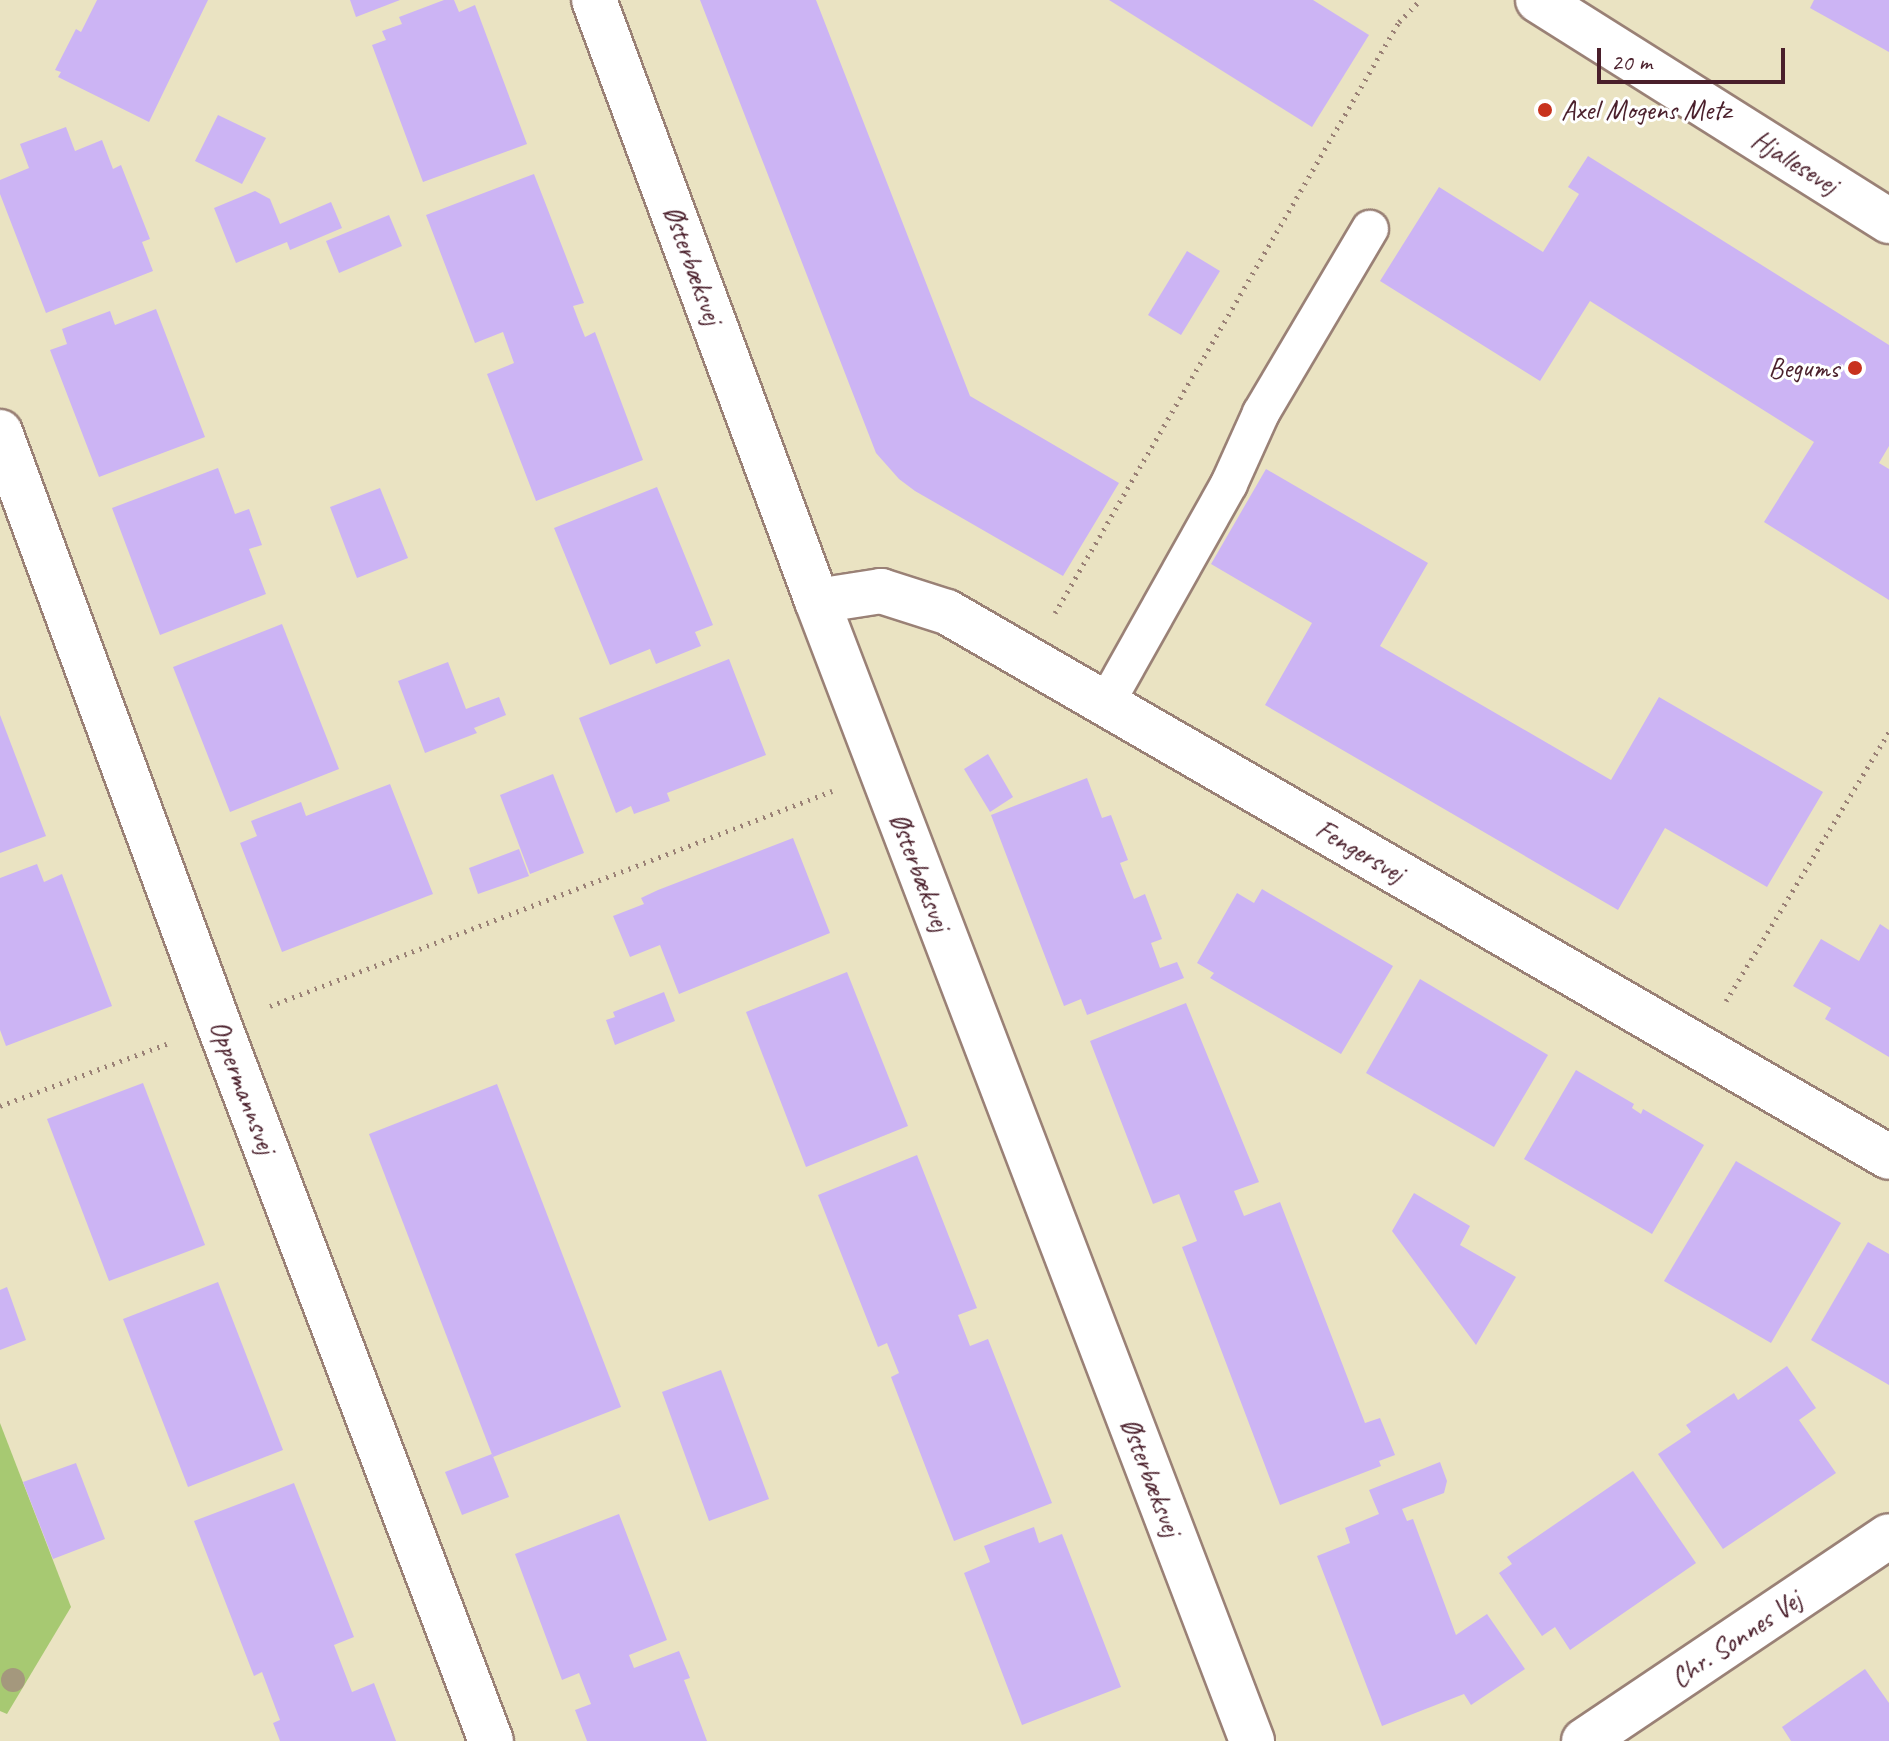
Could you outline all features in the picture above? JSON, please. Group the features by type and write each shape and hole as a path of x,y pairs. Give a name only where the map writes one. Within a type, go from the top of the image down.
{"street":[{"name":"Østerbæksvej","path":"594,0 881,772 1252,1741"},
{"name":"Hjallesevej","path":"1538,0 1889,221"},
{"name":"Oppermannsvej","path":"0,432 219,1025 491,1741"},
{"name":"Fengersvej","path":"817,601 881,591 947,612 1889,1157"},
{"name":"Chr. Sonnes Vej","path":"1584,1741 1889,1536"}],"lane":[{"path":"1105,705 1229,484 1261,413 1370,229"}],"path":[{"path":"1028,659 1399,22 1420,0"},
{"path":"1699,1047 1889,732"},
{"path":"0,1106 881,772"}],"green space":[{"path":"0,1423 71,1607 7,1714 0,1711"}],"building":[{"path":"97,0 208,0 149,122 58,77 61,72 55,70 76,29 81,32"},
{"path":"350,0 400,0 356,17"},
{"path":"444,0 454,0 459,12 475,5 527,144 423,182 372,45 386,40 382,31 402,24 399,17"},
{"path":"700,0 816,0 970,396 1119,483 1063,576 915,491 899,479 876,453"},
{"path":"1109,0 1313,0 1369,35 1312,127"},
{"path":"1814,0 1889,0 1889,52 1810,8"},
{"path":"218,115 266,138 242,184 195,161"},
{"path":"66,127 75,151 102,140 113,169 121,165 150,239 142,242 153,271 46,313 0,194 0,180 29,168 20,144"},
{"path":"1588,156 1889,345 1889,446 1879,463 1889,469 1889,600 1764,522 1814,442 1590,301 1540,381 1380,281 1439,187 1543,252 1579,194 1568,187"},
{"path":"534,174 584,303 573,306 579,322 585,337 595,332 643,460 536,501 487,374 514,363 503,332 475,343 426,215"},
{"path":"255,191 270,199 280,224 331,202 342,228 290,250 287,242 236,263 214,208"},
{"path":"389,215 402,246 339,273 326,241"},
{"path":"1187,251 1220,271 1181,335 1148,315"},
{"path":"156,309 205,437 99,477 50,350 67,344 62,329 110,311 115,325"},
{"path":"218,468 235,514 249,509 262,545 249,549 266,594 160,635 112,508"},
{"path":"1266,469 1428,563 1380,646 1611,780 1659,697 1823,792 1767,887 1665,828 1618,910 1265,705 1312,623 1211,564"},
{"path":"657,487 713,625 695,632 701,646 656,664 650,649 610,665 554,528"},
{"path":"380,488 408,558 357,578 330,507"},
{"path":"282,624 339,769 230,812 173,667"},
{"path":"729,659 766,755 667,793 670,801 634,814 631,806 616,813 579,718"},
{"path":"448,662 466,709 499,697 506,715 474,728 477,733 425,753 398,681"},
{"path":"0,715 46,836 0,853"},
{"path":"988,754 1013,797 990,812 964,769"},
{"path":"553,774 584,853 530,874 500,795"},
{"path":"1087,778 1102,818 1111,815 1128,860 1120,863 1134,899 1145,894 1162,939 1151,943 1160,968 1177,962 1184,978 1087,1015 1081,999 1064,1006 991,815"},
{"path":"390,784 433,894 282,952 240,843 257,836 251,821 301,802 306,816"},
{"path":"793,838 830,933 679,994 660,945 630,957 613,916 644,904 641,898 658,890"},
{"path":"519,849 529,876 478,894 469,868"},
{"path":"37,864 44,882 62,874 112,1006 6,1046 0,1030 0,878"},
{"path":"1262,889 1393,966 1341,1054 1210,978 1214,973 1197,963 1237,893 1254,903"},
{"path":"1880,924 1889,930 1889,1057 1825,1019 1831,1008 1793,986 1821,939 1859,961"},
{"path":"847,972 908,1126 806,1167 746,1012"},
{"path":"1420,979 1548,1055 1494,1147 1366,1073"},
{"path":"664,992 675,1021 615,1045 606,1020 615,1017 613,1012"},
{"path":"1186,1003 1259,1182 1234,1191 1244,1216 1280,1202 1365,1423 1380,1418 1395,1455 1379,1461 1381,1466 1280,1505 1182,1247 1197,1241 1179,1194 1153,1204 1090,1041"},
{"path":"1576,1070 1634,1104 1632,1108 1641,1114 1643,1109 1704,1145 1652,1234 1524,1159"},
{"path":"143,1083 205,1245 109,1281 47,1119"},
{"path":"497,1084 621,1407 493,1457 369,1134"},
{"path":"917,1155 977,1308 958,1315 970,1346 988,1339 1052,1503 954,1541 891,1377 899,1373 887,1343 878,1347 818,1195"},
{"path":"1736,1161 1841,1223 1771,1343 1664,1281"},
{"path":"1414,1193 1470,1226 1460,1245 1516,1277 1476,1345 1392,1231"},
{"path":"1868,1242 1889,1254 1889,1385 1811,1340"},
{"path":"218,1282 283,1450 188,1487 123,1319"},
{"path":"7,1287 26,1340 0,1350 0,1290"},
{"path":"1787,1366 1816,1408 1799,1420 1836,1473 1723,1549 1658,1454 1691,1432 1686,1425 1734,1393 1738,1400"},
{"path":"721,1370 769,1499 709,1521 662,1392"},
{"path":"492,1454 509,1497 462,1515 445,1472"},
{"path":"1440,1462 1447,1481 1444,1493 1402,1509 1407,1521 1413,1519 1456,1635 1487,1614 1525,1669 1471,1705 1464,1694 1382,1726 1317,1556 1350,1543 1345,1528 1379,1514 1369,1490"},
{"path":"76,1463 105,1539 53,1559 23,1482"},
{"path":"1633,1471 1696,1563 1570,1650 1555,1627 1542,1636 1499,1573 1512,1564 1507,1557"},
{"path":"294,1483 354,1637 334,1645 352,1692 374,1683 396,1741 280,1741 273,1723 280,1720 262,1672 254,1676 194,1521"},
{"path":"619,1514 667,1640 629,1655 634,1668 679,1651 690,1678 684,1680 707,1741 587,1741 575,1710 591,1704 579,1673 562,1680 515,1554"},
{"path":"1034,1527 1039,1543 1062,1534 1121,1687 1022,1725 964,1573 990,1562 984,1546"},
{"path":"1865,1669 1889,1703 1889,1741 1791,1741 1782,1727"}],"place":[{"name":"Axel Mogens Metz","path":"1545,110"},
{"name":"Begums","path":"1855,368"}]}
